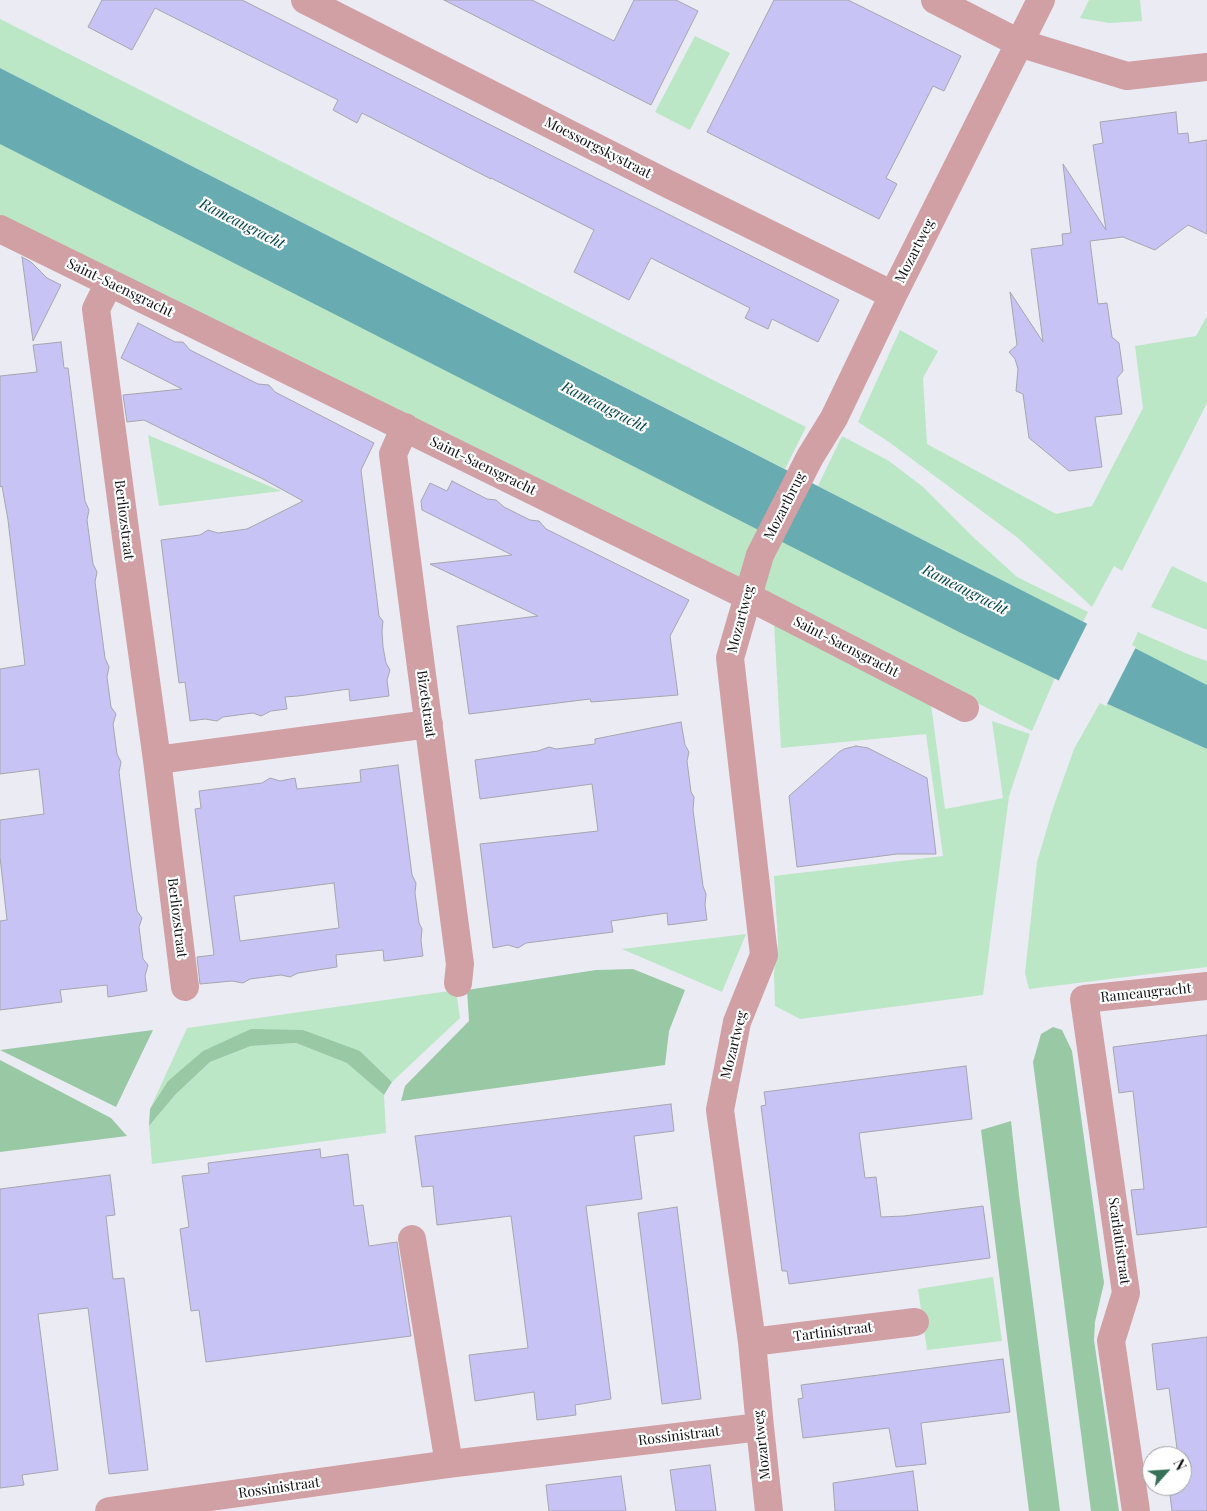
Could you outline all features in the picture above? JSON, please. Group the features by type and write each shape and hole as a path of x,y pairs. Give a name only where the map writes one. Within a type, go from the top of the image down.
{"street":[{"name":"Moessorgskystraat","path":"305,0 893,296"},
{"path":"935,0 1018,43 1127,76 1207,67"},
{"name":"Mozartweg","path":"810,457 834,418 1018,43 1041,0"},
{"name":"Saint-Saensgracht","path":"0,229 747,596 964,708"},
{"name":"Berliozstraat","path":"109,283 96,309 157,760 185,986"},
{"name":"Bizetstraat","path":"404,427 393,454 460,964 458,983"},
{"name":"Mozartbrug","path":"760,555 810,457"},
{"name":"Mozartweg","path":"760,555 730,658 764,955 737,1022 720,1110 752,1342 769,1511"},
{"path":"157,760 429,724"},
{"name":"Rameaugracht","path":"1084,999 1207,986"},
{"name":"Scarlattistraat","path":"1084,999 1126,1293 1111,1341 1136,1511"},
{"path":"412,1239 449,1464"},
{"name":"Tartinistraat","path":"752,1342 914,1322"},
{"name":"Rossinistraat","path":"109,1511 449,1464 760,1427"}],"green space":[{"path":"1089,0 1140,0 1142,21 1109,23 1080,18"},
{"path":"0,19 806,427 785,469 0,68"},
{"path":"695,36 730,53 690,130 655,112"},
{"path":"0,141 597,447 1055,678 1032,731 701,562 0,216"},
{"path":"1207,316 1207,403 1122,571 1114,566 1092,607 1018,538 889,442 858,422 900,330 938,351 923,378 927,444 1056,514 1092,506 1143,408 1135,346 1196,336"},
{"path":"148,435 281,491 159,506"},
{"path":"842,436 889,461 923,487 972,536 1017,577 1088,612 1083,622 818,486"},
{"path":"1172,566 1207,583 1207,630 1151,607"},
{"path":"774,624 930,697 945,809 1003,798 992,721 1030,734 1009,796 983,995 800,1019 775,1006 774,973 778,942 774,876 943,856 926,734 781,748"},
{"path":"1138,632 1207,661 1207,685 1131,647"},
{"path":"1101,701 1207,749 1207,967 1029,989 1025,973 1037,862 1053,808 1074,749"},
{"path":"746,934 722,992 622,949"},
{"path":"633,969 685,990 669,1031 665,1065 401,1101 405,1086 469,1021 467,990 596,970"},
{"path":"456,990 460,1018 392,1082 360,1051 251,1029 168,1081 150,1109 187,1028"},
{"path":"1053,1027 1062,1030 1072,1051 1104,1283 1095,1322 1094,1340 1119,1511 1091,1511 1033,1062 1041,1034"},
{"path":"251,1029 303,1030 360,1051 392,1082 384,1095 347,1063 296,1043 251,1046 210,1062 175,1095 149,1126 150,1109 168,1081 203,1051"},
{"path":"153,1030 116,1107 0,1050"},
{"path":"296,1043 348,1063 384,1095 386,1133 152,1164 149,1126 175,1095 210,1062 251,1046"},
{"path":"0,1060 111,1118 127,1136 0,1152"},
{"path":"1011,1121 1060,1511 1029,1511 981,1130"},
{"path":"993,1277 1002,1341 927,1350 918,1289"}],"water":[{"path":"0,68 1207,685 1207,749 1101,701 961,633 0,144"}],"pier":[{"path":"1088,622 1136,647 1106,706 1058,682"}],"building":[{"path":"102,0 242,0 839,300 818,342 772,319 768,329 745,318 750,308 651,258 629,300 574,272 594,230 362,113 357,123 333,110 338,100 155,8 132,50 88,27"},
{"path":"444,0 532,0 614,41 634,0 676,0 698,11 651,105"},
{"path":"774,0 848,0 961,56 944,91 933,86 886,178 897,184 879,219 707,132"},
{"path":"1176,112 1178,134 1188,133 1189,143 1207,140 1207,234 1188,225 1155,250 1123,237 1090,241 1098,304 1107,303 1112,337 1119,343 1123,371 1117,378 1122,414 1095,417 1102,467 1069,471 1029,438 1023,394 1016,391 1018,369 1015,359 1009,352 1017,345 1010,292 1043,342 1031,249 1063,245 1062,234 1071,233 1063,164 1106,230 1093,145 1103,143 1100,122"},
{"path":"22,257 31,262 47,278 61,285 33,341"},
{"path":"138,323 175,342 183,342 190,350 258,384 269,385 275,392 374,443 361,470 379,616 383,621 383,647 386,663 390,670 387,680 389,696 350,701 349,689 285,697 287,709 271,711 261,716 253,713 223,717 217,721 205,719 190,721 185,682 179,683 161,540 200,535 208,530 218,533 247,529 303,501 144,420 127,422 123,395 182,389 121,358"},
{"path":"61,342 64,368 68,368 85,501 89,510 87,520 93,564 97,572 95,582 105,658 109,667 107,677 111,707 116,714 113,724 117,754 121,762 119,772 131,868 137,911 142,918 139,927 143,959 148,965 145,976 147,991 108,997 107,985 60,990 62,1002 0,1010 0,921 7,920 0,857 0,820 44,814 39,769 0,774 0,669 25,665 8,520 2,486 0,487 0,376 37,372 33,345"},
{"path":"452,481 487,499 496,500 504,507 530,520 539,521 546,529 689,600 670,636 678,695 591,702 590,699 469,714 457,626 538,616 430,564 512,555 422,510 421,501 430,483 447,491"},
{"path":"681,722 685,745 689,752 687,761 691,792 694,797 693,810 703,886 706,894 707,920 668,925 667,913 611,921 613,932 526,943 518,948 508,945 493,948 480,844 598,831 592,784 480,799 475,760 538,751 549,747 556,749 595,744 595,739"},
{"path":"856,746 868,748 927,778 936,854 897,854 797,867 789,796 839,752"},
{"path":"398,765 412,875 416,883 415,893 419,923 422,929 423,956 384,961 383,950 336,955 337,967 298,973 290,977 281,975 250,979 243,983 232,981 200,984 197,957 214,955 195,809 201,808 199,791 262,783 270,778 280,781 295,778 297,789 361,782 360,770","holes":["334,883 339,928 240,941 234,896"]},
{"path":"1207,1035 1207,1227 1137,1235 1131,1190 1144,1189 1133,1091 1119,1093 1113,1047"},
{"path":"966,1066 972,1119 859,1133 865,1178 876,1177 881,1217 983,1206 990,1258 789,1284 787,1271 782,1271 761,1106 766,1105 764,1092"},
{"path":"671,1104 674,1131 634,1136 642,1199 586,1206 611,1399 575,1405 576,1415 537,1420 534,1392 475,1401 469,1355 528,1348 511,1216 437,1225 433,1186 422,1187 415,1136"},
{"path":"320,1149 321,1158 348,1154 354,1206 363,1205 369,1246 397,1242 411,1336 206,1362 199,1310 191,1311 180,1229 189,1227 182,1176 209,1173 208,1163"},
{"path":"110,1175 115,1215 106,1216 113,1279 124,1278 148,1470 109,1474 88,1308 38,1314 58,1470 22,1475 24,1485 0,1488 0,1189"},
{"path":"677,1207 701,1399 662,1404 638,1213"},
{"path":"1207,1337 1207,1511 1172,1511 1170,1496 1192,1496 1192,1446 1177,1446 1169,1388 1157,1390 1152,1344"},
{"path":"1003,1359 1010,1412 921,1423 926,1464 896,1467 889,1428 803,1438 798,1399 803,1398 801,1385"},
{"path":"710,1465 716,1511 676,1511 670,1470"},
{"path":"913,1471 918,1511 835,1511 833,1483"},
{"path":"621,1476 626,1511 549,1511 546,1485"}]}
